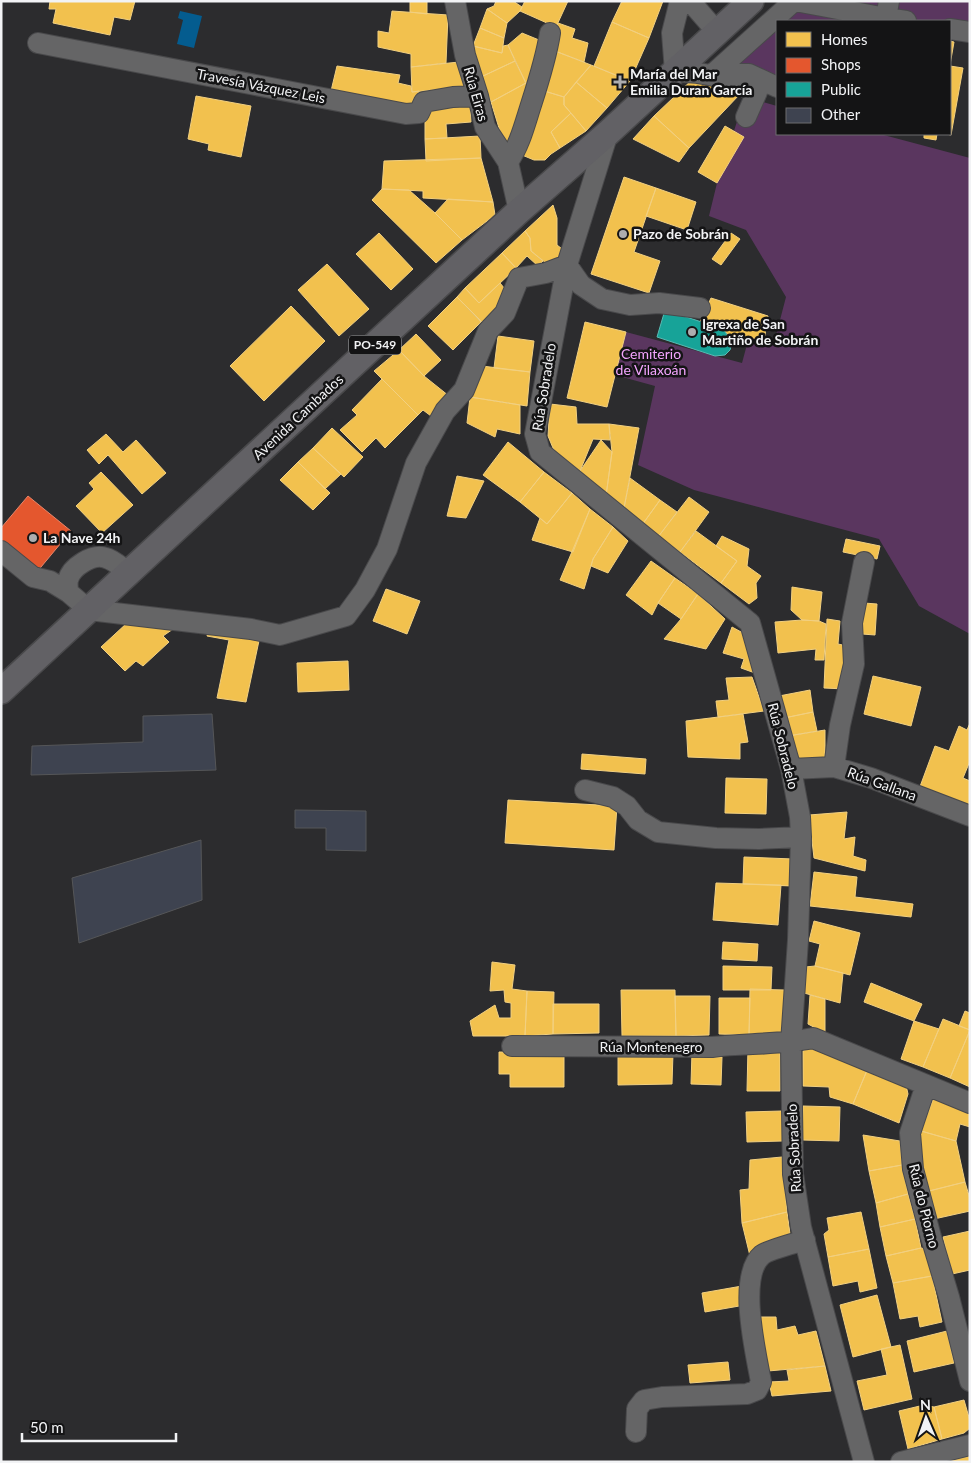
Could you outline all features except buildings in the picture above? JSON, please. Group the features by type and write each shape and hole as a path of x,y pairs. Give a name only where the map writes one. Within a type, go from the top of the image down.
{"main road":[{"name":"Avenida Cambados","path":"1,691 519,211 608,133 750,1"}],"street":[{"name":"Rúa Eiras","path":"455,1 464,55 478,96 485,127 508,162 519,211"},
{"path":"680,1 672,33 675,72 695,71 713,74 749,74 776,87"},
{"path":"690,1 717,32"},
{"path":"713,74 795,1 887,13 904,20"},
{"path":"951,29 970,32"},
{"path":"508,162 516,150 542,74 550,33"},
{"name":"Travesía Vázquez Leis","path":"38,43 406,114 419,113 424,102 453,97 478,96"},
{"path":"713,74 757,92 746,117"},
{"name":"Rúa Sobradelo","path":"608,133 567,265 535,434 540,452 750,623 791,768 800,817 798,940 791,1043 793,1174 802,1228 864,1462"},
{"path":"1,551 33,577 50,582 68,592 89,610 280,635 346,616 365,590 386,549 416,463 445,411 464,390 488,331 505,313 519,278 546,273 567,265 581,285 602,299 630,305 659,303 700,308"},
{"path":"68,592 68,579 76,568 93,557 104,557 129,573"},
{"path":"834,767 840,725 854,664 852,623 864,562"},
{"name":"Rúa Gallana","path":"791,768 834,767 871,778 970,816"},
{"path":"585,790 613,797 627,806 638,820 658,832 716,838 759,839 801,837"},
{"path":"791,1043 813,1038 970,1103"},
{"name":"Rúa Montenegro","path":"512,1046 712,1047 739,1044 791,1043"},
{"name":"Rúa do Piorno","path":"926,1085 910,1134 913,1168 970,1381"},
{"path":"636,1432 637,1409 644,1400 662,1397 747,1394 757,1390 761,1382 750,1311 753,1268 762,1254 805,1240"},
{"path":"901,1462 970,1445"}],"green space":[{"path":"794,1 970,1 970,29 951,20 776,20 776,87 713,74"},
{"name":"Cemiterio de Vilaxoán","path":"745,97 776,106 776,135 884,135 970,158 970,634 919,606 879,539 694,490 638,465 655,386 615,375 626,332 742,363 749,337 774,343 786,297 746,230 709,216 717,183"}],"water":[{"path":"180,11 202,16 194,48 177,44 183,20 178,18"}],"place":[{"name":"María del Mar Emilia Duran García","path":"620,82"},
{"name":"Pazo de Sobrán","path":"623,234"},
{"name":"Igrexa de San Martiño de Sobrán","path":"692,332"},
{"name":"La Nave 24h","path":"33,538"}]}
